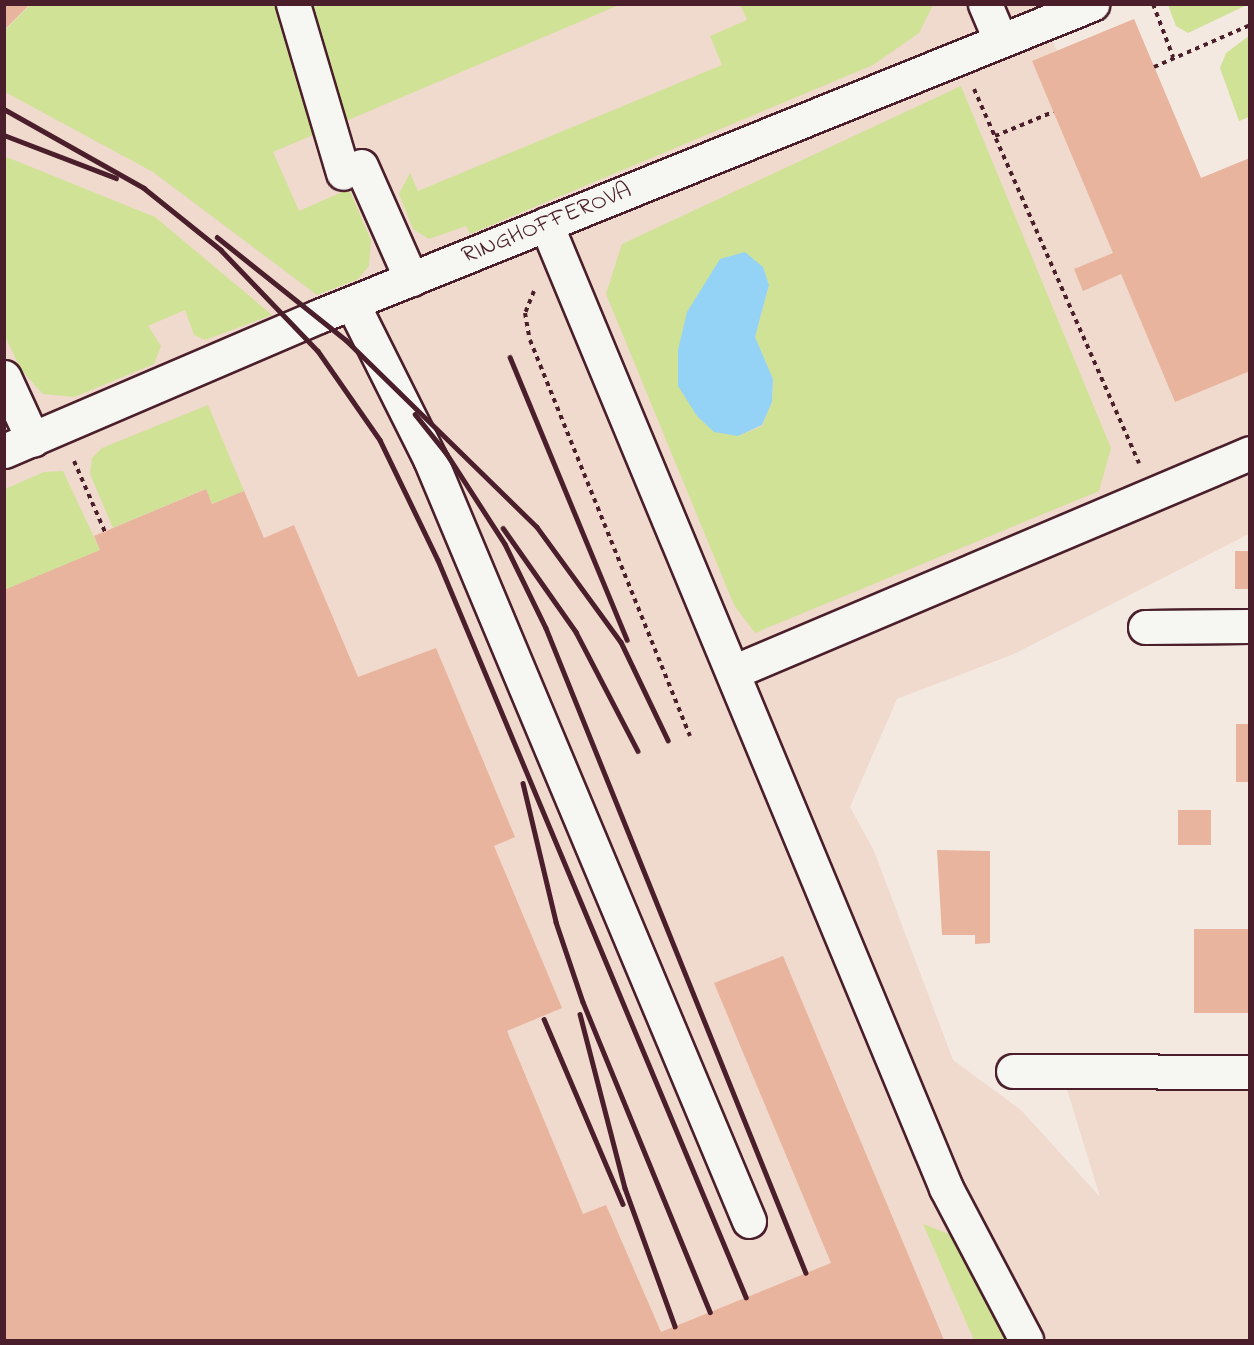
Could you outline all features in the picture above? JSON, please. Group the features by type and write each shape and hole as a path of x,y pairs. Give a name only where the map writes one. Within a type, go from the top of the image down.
{"street":[{"path":"293,4 352,169 411,279"},
{"path":"985,4 1000,40"},
{"name":"RINGHOFFEROVA","path":"19,446 352,303 1092,4"},
{"path":"546,224 946,1188 1026,1341"},
{"path":"352,303 430,459 749,1221"},
{"path":"4,377 19,446"},
{"path":"732,672 1250,453"},
{"path":"1145,627 1250,626"},
{"path":"1013,1071 1250,1072"}],"path":[{"path":"1153,4 1173,57"},
{"path":"1154,67 1250,25"},
{"path":"960,56 1152,494"},
{"path":"995,136 1053,112"},
{"path":"532,293 525,314 530,340 690,736"},
{"path":"71,453 105,532"}],"shaded area":[{"path":"1037,4 1057,51 1134,19 1201,178 1249,158 1249,534 1014,654 897,699 850,807 874,851 953,1060 1021,1110 1100,1197 1066,1086 1249,1083 1249,1340 5,1340 5,5"}],"green space":[{"path":"1249,4 1188,33 1176,26 1168,5"},
{"path":"30,5 619,5 273,152 299,211 349,189 371,240 369,266 358,279 317,295 153,172 5,92 5,30"},
{"path":"740,5 933,5 919,33 873,65 470,234 466,226 429,239 413,229 399,194 410,173 418,191 722,65 710,36 747,20"},
{"path":"1249,36 1249,117 1239,121 1220,68 1226,53"},
{"path":"961,86 1111,448 1099,491 755,633 734,605 606,294 622,244","holes":["763,267 769,285 755,337 773,379 772,402 762,426 738,436"]},
{"path":"4,156 155,217 272,315 205,340 194,335 185,310 148,326 161,346 154,364 74,397 43,394 21,370 5,336"},
{"path":"208,405 244,491 212,504 205,489 113,528 90,474 92,458 102,448"},
{"path":"63,471 100,550 5,590 5,489 44,472"},
{"path":"923,1224 949,1234 970,1259 1011,1340 974,1340"}],"water":[{"path":"745,252 763,267 769,285 755,337 773,379 772,402 762,425 738,436 714,432 697,416 678,386 678,350 687,312 720,259"}],"building":[{"path":"4,4 30,4 4,30"},
{"path":"1134,19 1201,178 1250,158 1250,371 1175,402 1121,274 1083,291 1074,269 1113,253 1032,61"},
{"path":"206,489 212,504 244,491 264,538 294,525 358,677 436,648 515,837 494,846 562,1008 507,1031 583,1214 606,1205 661,1332 831,1263 714,983 783,956 944,1340 4,1340 4,590 100,550 94,536"},
{"path":"1235,551 1250,551 1250,589 1235,589"},
{"path":"1236,724 1250,724 1250,782 1236,782"},
{"path":"1178,810 1211,810 1211,845 1178,845"},
{"path":"937,850 990,851 990,943 975,944 975,935 942,935"},
{"path":"1194,929 1250,929 1250,1013 1194,1013"}],"railway":[{"path":"4,109 144,188 221,250 318,351 380,440 438,560 746,1297"},
{"path":"4,135 116,178"},
{"path":"217,237 346,340 537,527 621,642 668,740"},
{"path":"510,357 627,640"},
{"path":"415,414 447,454"},
{"path":"443,448 505,544 546,628 806,1273"},
{"path":"503,528 576,632 638,751"},
{"path":"523,783 556,922 583,1002 710,1312"},
{"path":"580,1014 625,1188 675,1326"},
{"path":"544,1019 623,1204"}]}
